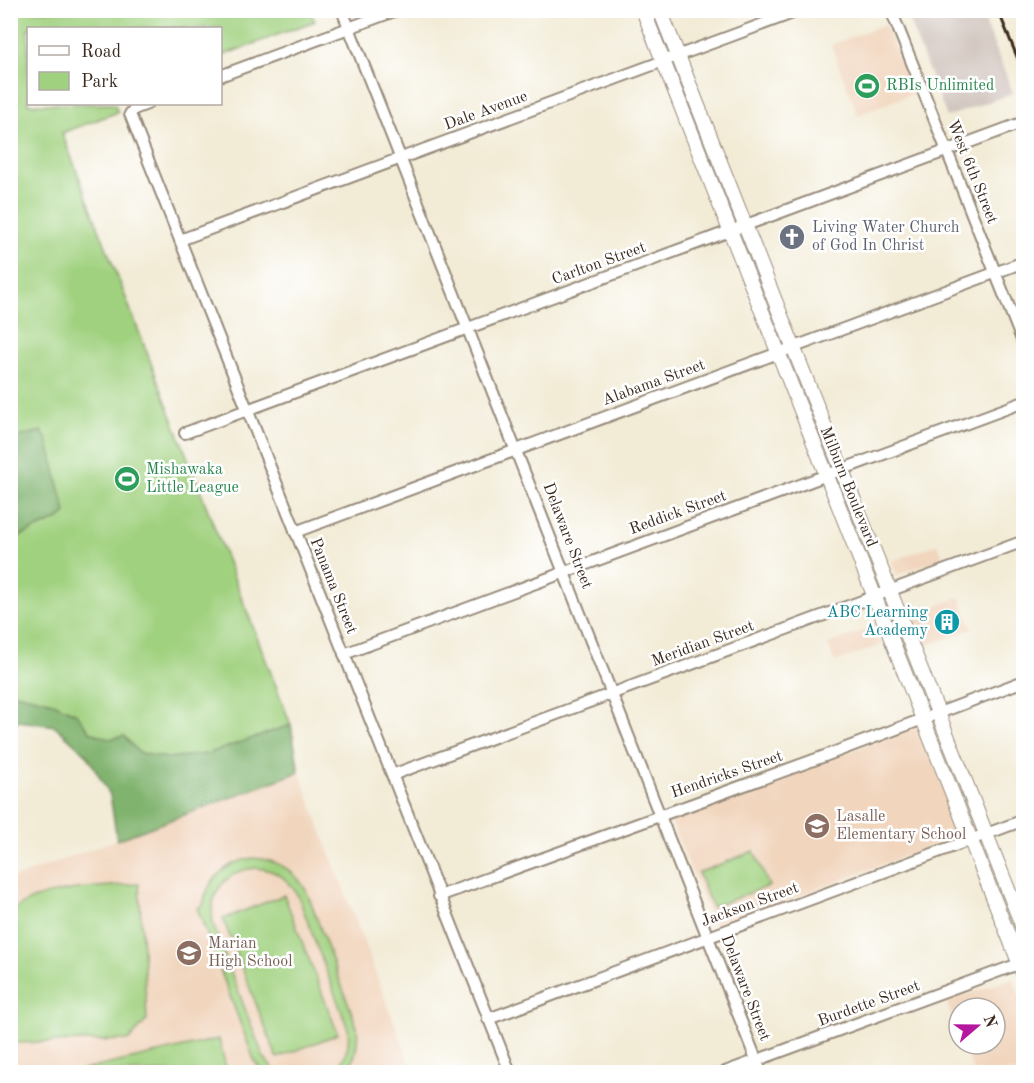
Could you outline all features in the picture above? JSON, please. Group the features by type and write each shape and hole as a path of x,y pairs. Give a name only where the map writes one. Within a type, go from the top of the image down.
{"street":[{"name":"Delaware Street","path":"342,10 762,1072"},
{"path":"222,75 397,10"},
{"name":"Milburn Boulevard","path":"643,10 1022,967"},
{"name":"Milburn Boulevard","path":"660,10 1023,930"},
{"name":"Dale Avenue","path":"180,240 801,10"},
{"name":"West 6th Street","path":"891,10 1023,345"},
{"name":"Panama Street","path":"145,105 131,111 130,114 510,1072"},
{"name":"Carlton Street","path":"185,434 1023,122"},
{"name":"Alabama Street","path":"295,532 1023,262"},
{"name":"Reddick Street","path":"344,654 1023,402"},
{"name":"Meridian Street","path":"392,775 1023,541"},
{"name":"Hendricks Street","path":"439,896 822,757 1023,681"},
{"name":"Jackson Street","path":"488,1018 1023,820"},
{"name":"Burdette Street","path":"724,1072 1022,967"}],"shaded area":[{"path":"905,11 981,11 1013,93 947,117"},
{"path":"885,24 913,93 858,115 831,45"},
{"path":"938,544 943,558 897,575 892,561"},
{"path":"960,597 972,629 925,646 913,615"},
{"path":"874,627 881,645 835,662 828,644"},
{"name":"Lasalle Elementary School","path":"916,727 920,728 961,833 959,836 718,926 713,924 671,822 673,817"},
{"name":"Marian High School","path":"299,772 413,1072 11,1072 11,879"},
{"path":"1013,978 1023,1004 1023,1072 974,1072 968,1056 1007,1056 1007,996 963,996"}],"green space":[{"name":"Mishawaka Little League","path":"11,11 310,11 315,21 222,56 222,27 27,27 27,105 114,105 118,112 62,133 291,725 207,754 167,758 139,753 124,736 109,739 90,732 77,714 49,701 11,692 10,540 59,519 66,513 41,431 11,439"},
{"path":"41,431 47,439 66,513 59,519 11,540 11,439"},
{"path":"10,692 49,701 77,714 90,732 109,739 124,736 139,753 167,758 207,754 291,725 299,772 117,840 110,795 87,755 55,726 11,720"},
{"path":"754,851 769,886 712,907 698,873"},
{"path":"252,858 277,863 284,867 297,878 307,892 357,1027 356,1051 347,1072 333,1072 341,1063 346,1052 348,1029 298,896 286,880 271,871 255,868 239,872 226,880 216,893 212,910 215,930 263,1056 275,1072 262,1072 254,1060 197,908 203,905 209,887 220,873 234,863"},
{"path":"139,884 147,1020 129,1040 11,1043 10,914 20,905 52,893"},
{"path":"284,895 338,1034 277,1058 223,919"},
{"path":"219,1039 227,1072 83,1072 83,1070"}],"railway":[{"path":"998,10 1024,74"}],"place":[{"name":"RBIs Unlimited","path":"867,86"},
{"name":"Living Water Church of God In Christ","path":"792,237"},
{"name":"Mishawaka Little League","path":"127,479"},
{"name":"ABC Learning Academy","path":"947,622"},
{"name":"Lasalle Elementary School","path":"817,826"},
{"name":"Marian High School","path":"189,953"}]}
